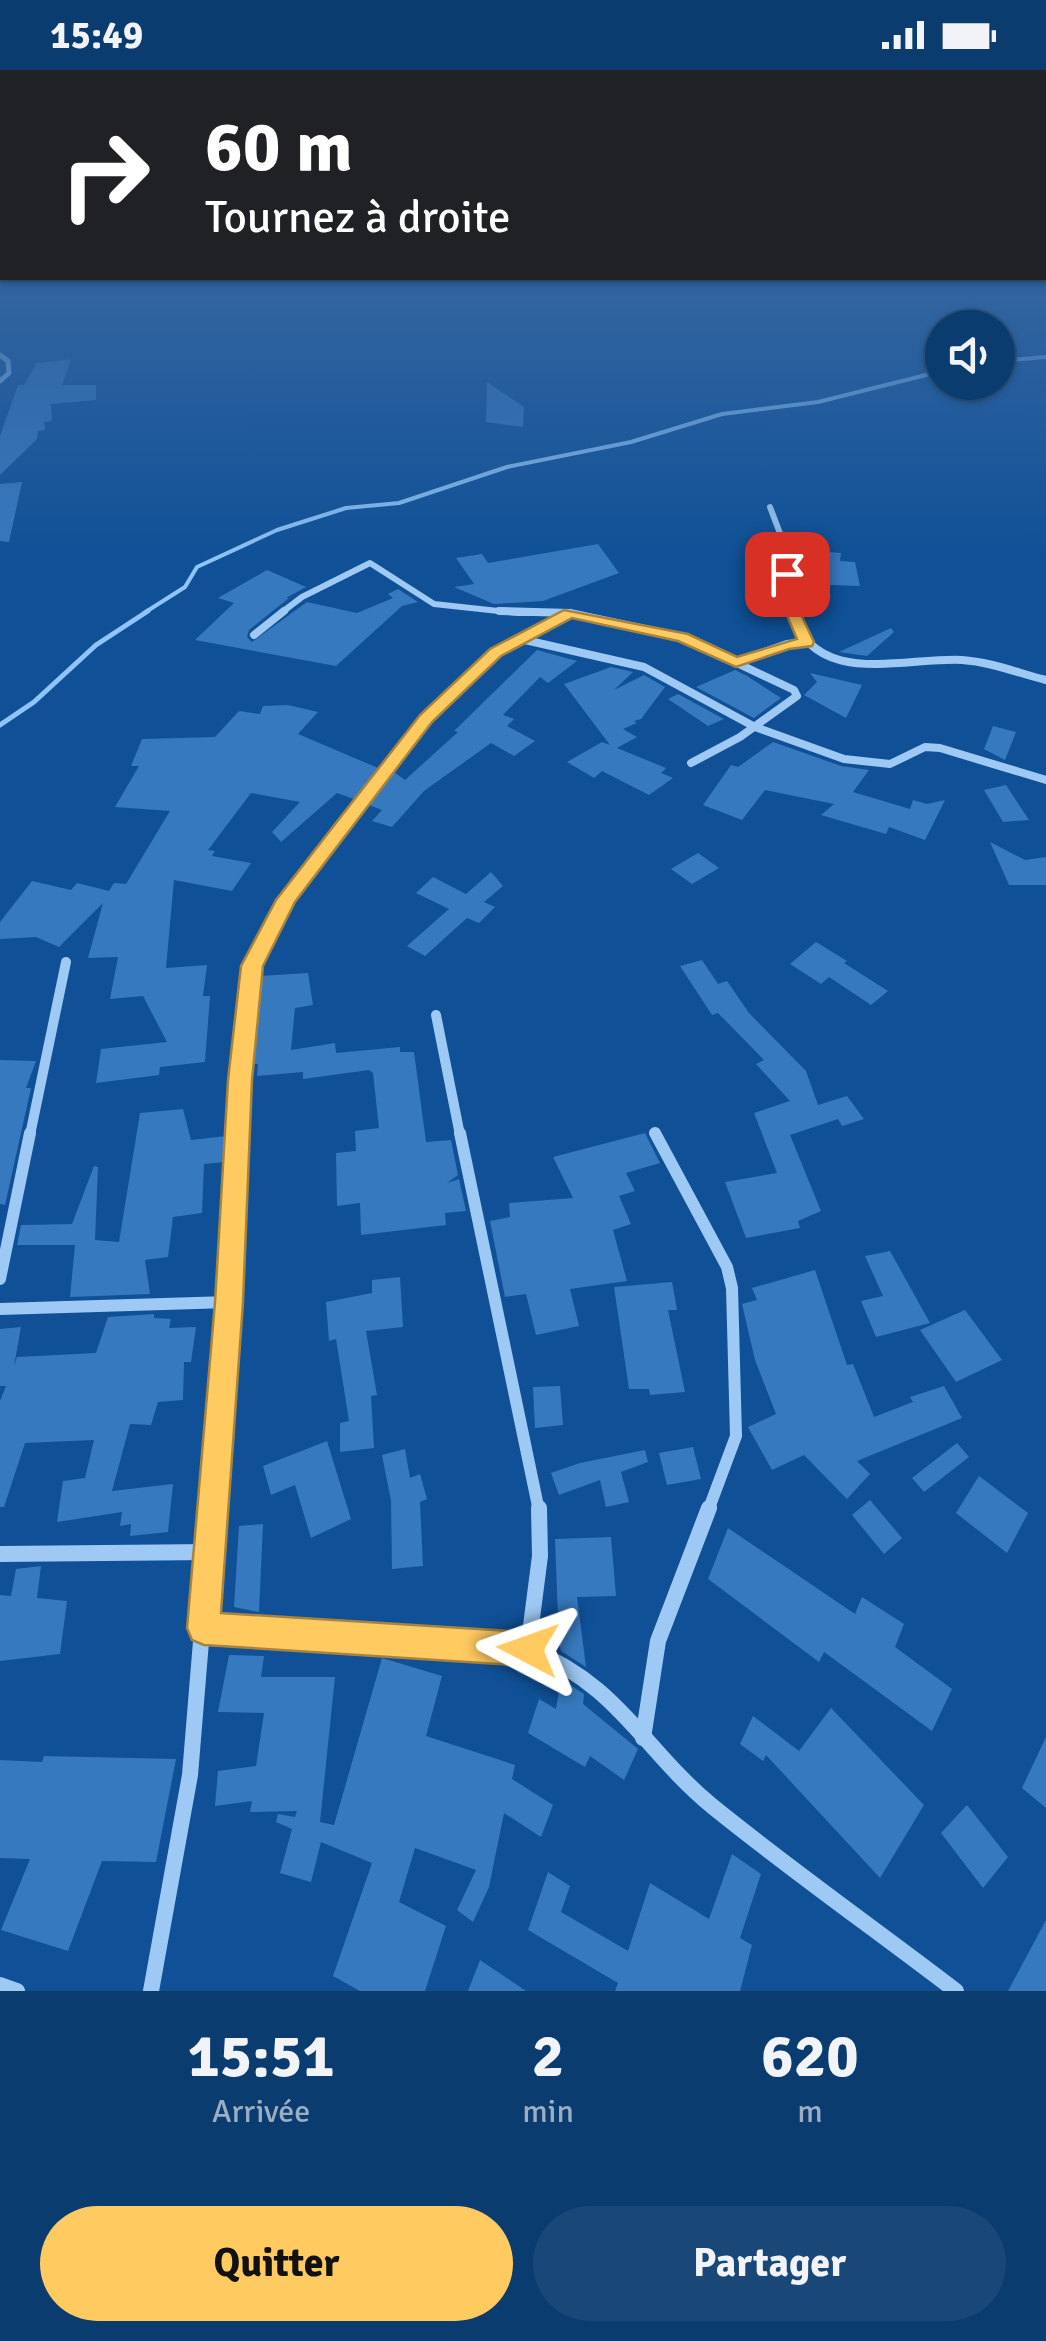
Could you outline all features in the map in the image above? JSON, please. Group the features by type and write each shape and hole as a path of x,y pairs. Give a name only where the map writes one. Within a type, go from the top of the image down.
{"street":[{"path":"770,507 785,546 789,604 806,642"},
{"path":"254,635 302,597 370,563 437,605 570,613 682,638 790,688 797,696 755,727 691,763"},
{"path":"151,1991 182,1832 204,1628 229,1302 240,1080 252,966 286,900 426,718 496,653 570,613"},
{"path":"523,639 644,667 755,727 844,760 890,764 925,747 940,748 1046,780"},
{"path":"736,662 786,644 806,642 836,659 862,665 956,660 1046,680"},
{"path":"0,1278 66,962"},
{"path":"436,1016 528,1467 538,1490 542,1515 528,1649"},
{"path":"644,1738 658,1641 736,1436 732,1288 727,1267 655,1132"},
{"path":"0,1309 229,1302"},
{"path":"0,1554 210,1552"},
{"path":"204,1628 528,1649 559,1661 594,1683 709,1802 956,1991"},
{"path":"0,1984 17,1991"}],"building":[{"path":"18,385 96,385 96,400 51,404 52,421 44,422 45,430 38,431 37,439 0,475 0,436"},
{"path":"487,385 524,407 523,427 486,422"},
{"path":"22,482 9,542 0,541 0,484"},
{"path":"774,536 783,594 780,595 755,546"},
{"path":"598,544 619,573 543,601 494,604 454,587 474,584 456,558 482,554 488,563"},
{"path":"791,549 841,553 840,561 855,562 860,586 832,585 796,592"},
{"path":"267,570 306,587 286,598 249,630 247,637 252,642 307,602 357,613 393,598 388,594 398,589 418,602 402,606 336,666 195,640 234,603 218,598"},
{"path":"891,628 894,632 867,656 839,652"},
{"path":"537,650 577,661 548,683 540,677 503,715 514,719 507,726 535,741 514,756 491,743 424,791 392,827 372,821 382,810 369,805 394,772 405,780"},
{"path":"611,667 633,672 614,690 644,675 665,687 641,719 634,721 637,723 623,729 637,737 617,748 666,768 661,773 673,778 649,795 602,771 594,778 567,762 602,742 610,745 564,684"},
{"path":"735,670 781,698 754,718 696,687"},
{"path":"810,673 862,685 846,718 804,695 817,682"},
{"path":"678,694 724,719 708,726 668,699"},
{"path":"288,705 318,712 298,734 378,768 354,799 337,793 281,842 272,832 300,802 251,793 208,850 215,851 212,856 251,863 232,891 174,880 166,968 207,965 203,996 210,996 205,1062 160,1067 159,1075 96,1083 101,1049 167,1042 143,996 110,999 118,957 88,958 103,903 59,947 36,937 0,939 0,922 32,881 71,890 77,883 109,891 114,883 126,884 170,811 115,807 139,766 131,766 142,739 215,737 239,711 260,714 263,706"},
{"path":"993,726 1016,732 1005,760 984,749"},
{"path":"773,742 841,766 869,770 853,792 910,809 913,800 927,804 945,800 925,840 889,827 886,834 821,815 834,804 765,790 742,820 703,805 731,765 738,767"},
{"path":"1006,785 1029,820 1003,822 984,790"},
{"path":"990,842 1025,860 1046,857 1046,885 1009,885"},
{"path":"698,853 719,868 692,884 671,869"},
{"path":"491,872 503,886 484,902 495,907 479,923 467,918 425,956 407,946 449,909 416,893 433,877 466,894"},
{"path":"816,942 888,991 871,1005 829,977 821,984 790,964"},
{"path":"702,960 718,984 727,981 749,1013 806,1071 818,1105 847,1096 864,1119 842,1126 838,1119 790,1135 821,1211 798,1221 800,1228 746,1238 725,1182 777,1173 754,1113 790,1101 756,1064 764,1060 718,1013 712,1015 680,966"},
{"path":"308,973 313,1005 295,1008 291,1050 335,1043 336,1053 400,1047 400,1052 414,1052 426,1142 451,1140 458,1175 447,1183 459,1179 466,1211 445,1213 446,1225 361,1235 360,1203 337,1206 336,1153 356,1151 355,1131 379,1128 373,1073 369,1070 303,1079 303,1072 257,1076 258,1064 252,1064 260,976"},
{"path":"0,1060 36,1061 26,1088 31,1088 5,1205 0,1204"},
{"path":"183,1109 191,1140 227,1136 225,1162 204,1164 202,1213 173,1217 168,1257 145,1260 150,1294 70,1297 75,1245 17,1245 21,1225 72,1224 94,1166 98,1167 95,1240 119,1242 140,1113"},
{"path":"645,1133 660,1163 626,1173 635,1191 619,1196 631,1224 613,1230 627,1281 570,1289 579,1326 536,1335 526,1294 505,1297 490,1221 510,1217 509,1203 573,1198 553,1157"},
{"path":"890,1251 930,1323 876,1337 861,1301 883,1296 865,1256"},
{"path":"815,1270 847,1365 853,1364 874,1417 913,1402 910,1397 944,1386 962,1418 857,1461 870,1474 847,1499 804,1455 772,1470 748,1427 776,1414 755,1360 742,1304 757,1300 752,1288"},
{"path":"400,1277 403,1327 366,1331 377,1395 371,1396 374,1448 340,1452 340,1423 349,1421 336,1339 329,1341 326,1302 372,1293 372,1280"},
{"path":"672,1282 677,1310 668,1310 685,1392 650,1395 649,1389 629,1389 614,1287"},
{"path":"965,1310 1002,1360 956,1382 920,1330"},
{"path":"154,1314 154,1318 171,1319 169,1328 196,1327 191,1362 184,1362 183,1400 158,1402 151,1425 130,1424 112,1491 173,1484 168,1532 130,1536 131,1524 120,1526 122,1512 57,1522 63,1481 85,1478 94,1440 25,1443 4,1507 0,1507 0,1401 6,1386 0,1386 0,1329 21,1327 14,1366 17,1357 96,1353 108,1317"},
{"path":"560,1386 563,1425 535,1428 533,1387"},
{"path":"327,1441 351,1519 311,1538 295,1485 271,1495 263,1466"},
{"path":"957,1443 969,1457 924,1492 912,1478"},
{"path":"693,1447 701,1479 667,1485 659,1453"},
{"path":"405,1449 410,1478 420,1474 427,1499 420,1502 423,1566 392,1569 391,1501 382,1455"},
{"path":"645,1450 648,1462 621,1472 629,1502 606,1507 600,1480 559,1495 551,1473"},
{"path":"979,1476 1028,1513 1007,1553 956,1513"},
{"path":"870,1500 902,1538 884,1554 852,1515"},
{"path":"263,1524 259,1612 234,1607 239,1526"},
{"path":"728,1528 855,1614 862,1597 904,1624 895,1647 952,1689 932,1731 824,1652 819,1662 708,1579"},
{"path":"611,1537 616,1596 577,1597 586,1667 561,1651 559,1644 555,1539"},
{"path":"41,1566 37,1598 67,1601 60,1654 0,1661 0,1595 11,1596 16,1569"},
{"path":"229,1655 264,1656 261,1677 335,1677 320,1822 334,1825 382,1658 442,1676 426,1736 515,1765 512,1779 553,1805 541,1837 504,1813 489,1887 473,1922 457,1910 476,1870 415,1848 399,1902 446,1926 425,1991 360,1991 333,1976 372,1863 321,1842 311,1882 280,1873 292,1829 276,1822 278,1814 295,1817 297,1811 250,1812 252,1801 215,1806 218,1771 256,1766 264,1713 218,1712"},
{"path":"561,1679 584,1694 583,1704 638,1749 624,1780 590,1756 585,1767 528,1733 539,1699 556,1709"},
{"path":"831,1708 924,1805 880,1878 766,1755 763,1761 740,1744 753,1716 799,1751"},
{"path":"1046,1737 1046,1808 1022,1788"},
{"path":"44,1756 176,1759 156,1862 102,1861 68,1951 1,1930 30,1859 0,1858 0,1760 42,1762"},
{"path":"967,1805 1008,1857 983,1888 941,1833"},
{"path":"732,1854 761,1874 740,1938 752,1945 740,1991 615,1991 618,1983 528,1930 548,1872 570,1886 561,1912 628,1951 650,1883 709,1919"},
{"path":"1046,1920 1046,1991 1008,1991"},
{"path":"480,1960 526,1991 468,1991"}],"waterway":[{"path":"144,613 185,587 197,567 277,530 346,508 399,503 507,467 631,442 722,414 818,402 887,385"},
{"path":"0,725 34,702 96,645 148,611"}],"route":[{"path":"528,1649 204,1628 229,1302 240,1080 252,966 286,900 358,802 426,718 496,653 570,613 682,638 736,662 786,644 806,642 789,604 787,574"}]}
